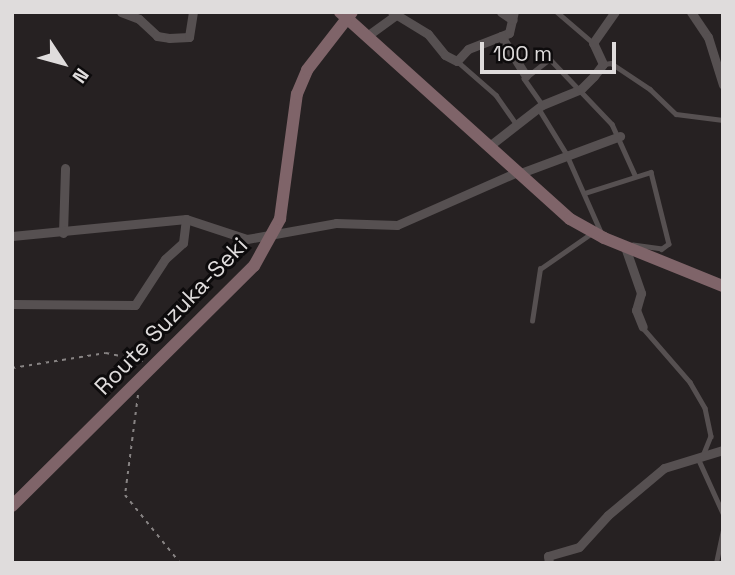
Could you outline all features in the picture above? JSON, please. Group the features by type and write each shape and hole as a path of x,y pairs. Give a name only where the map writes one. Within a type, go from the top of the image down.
{"main road":[{"path":"346,14 488,147 598,235 723,286"},
{"name":"Route Suzuka-Seki","path":"12,506 254,265 273,237 286,191 290,120 297,94 307,70 346,14"}],"street":[{"path":"121,12 139,19 157,36 169,38 189,37 193,12"},
{"path":"367,36 394,13 428,34 445,55 457,61 468,49 509,33 514,16 501,12"},
{"path":"488,147 541,107 580,89 603,64 593,43 615,12"},
{"path":"691,12 708,37 723,85"},
{"path":"501,36 526,76"},
{"path":"12,236 186,219 247,239 273,237 336,223 397,225 518,173 620,136"},
{"path":"63,233 65,167"},
{"path":"12,304 135,305 165,259 183,243 186,219"},
{"path":"625,247 641,293 636,310 643,327"},
{"path":"549,563 548,556 579,547 608,515 664,468 723,450"}],"lane":[{"path":"557,12 593,43"},
{"path":"532,321 540,269 598,235 585,193 526,76 550,59 620,136 635,175"},
{"path":"457,61 496,95 518,126"},
{"path":"603,64 611,63 682,117 723,120"},
{"path":"585,193 651,172 670,240 662,249 625,247"},
{"path":"643,327 690,382 708,413 711,436 700,457 723,513"},
{"path":"716,563 723,529"}],"path":[{"path":"12,368 106,353 153,366"},
{"path":"134,385 138,401 125,495 180,563"}]}
